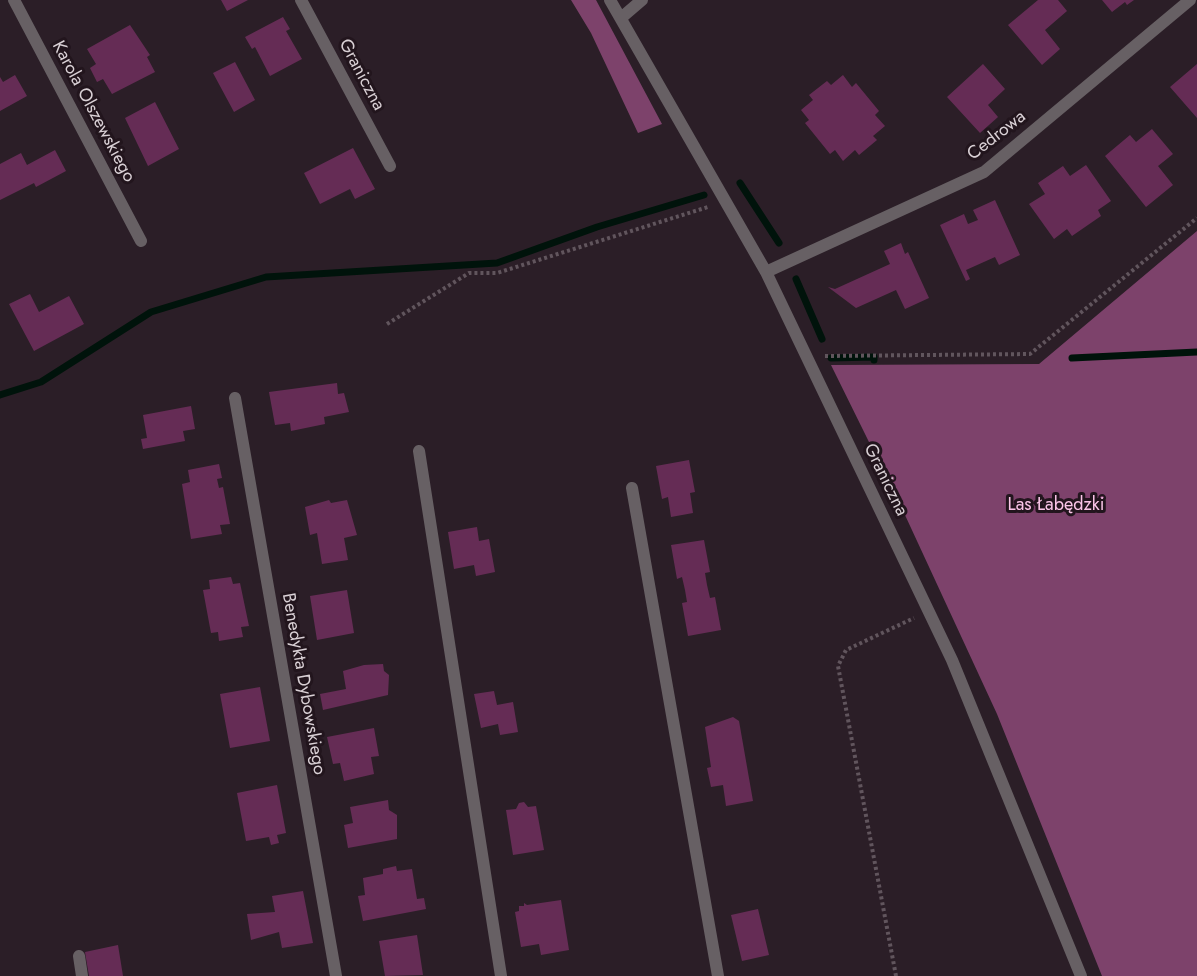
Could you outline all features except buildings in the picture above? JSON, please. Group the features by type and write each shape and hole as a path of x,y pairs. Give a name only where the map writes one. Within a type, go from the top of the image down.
{"street":[{"name":"Karola Olszewskiego","path":"14,0 141,241"},
{"name":"Graniczna","path":"301,0 390,166"},
{"name":"Graniczna","path":"610,0 766,272 974,709 1081,976"},
{"path":"621,18 642,0"},
{"name":"Cedrowa","path":"766,272 984,172 1190,0"},
{"name":"Benedykta Dybowskiego","path":"235,398 336,976"},
{"path":"419,451 501,976"},
{"path":"632,488 718,976"},
{"path":"78,956 82,976"}],"path":[{"path":"387,324 469,273 497,273 726,201"},
{"path":"806,356 1030,354 1197,218"},
{"path":"896,976 838,666 846,650 929,611"}],"green space":[{"path":"571,0 596,0 662,124 638,133 591,33"},
{"name":"Las Łabędzki","path":"1197,231 1197,976 1102,976 997,714 905,515 831,365 1039,364"}],"waterway":[{"path":"740,183 779,243"},
{"path":"0,395 41,382 151,312 266,277 497,263 597,227 704,195"},
{"path":"796,279 822,339"},
{"path":"1072,358 1197,352"},
{"path":"831,358 874,357 874,360"}]}
